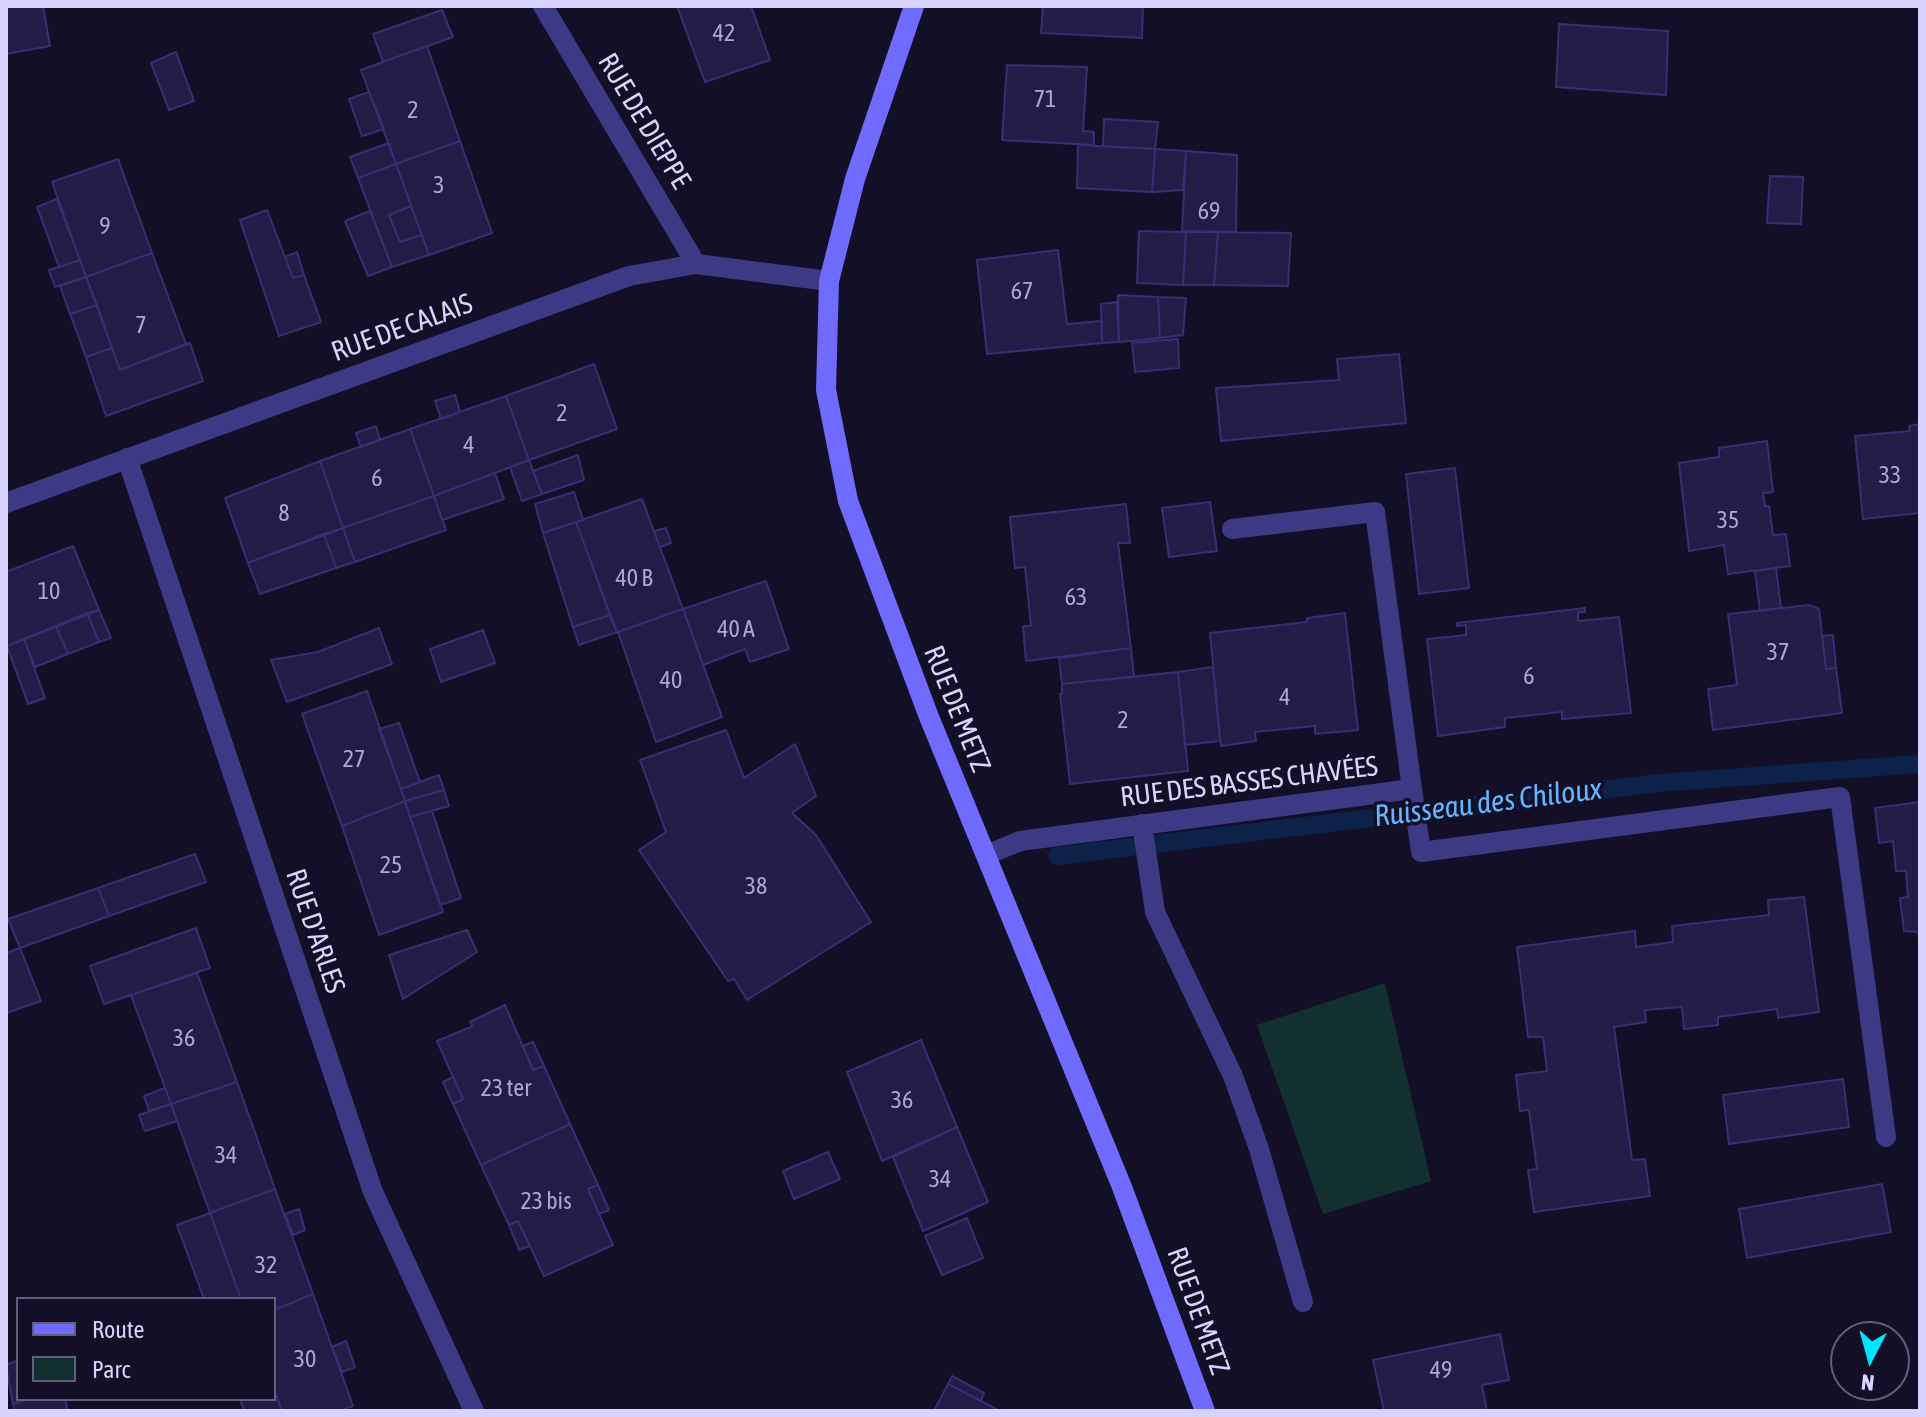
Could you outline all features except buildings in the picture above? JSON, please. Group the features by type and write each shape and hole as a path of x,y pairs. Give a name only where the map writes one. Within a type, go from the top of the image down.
{"street":[{"name":"RUE DE DIEPPE","path":"543,6 696,264"},
{"name":"RUE DE METZ","path":"914,6 855,179 829,281 826,390 848,501 929,717 1122,1187 1205,1411"},
{"name":"RUE DE CALAIS","path":"6,503 629,276 696,264 829,281"},
{"name":"RUE D'ARLES","path":"127,458 373,1192 474,1411"},
{"path":"1232,529 1375,512 1412,789"},
{"name":"RUE DES BASSES CHAVÉES","path":"986,855 1020,841 1412,789 1421,852 1840,797 1886,1137"},
{"path":"1142,824 1155,912 1233,1076 1259,1149 1303,1302"}],"green space":[{"path":"1385,983 1431,1181 1323,1214 1257,1025"}],"waterway":[{"name":"Ruisseau des Chiloux","path":"1057,856 1658,783 1920,764"}]}
